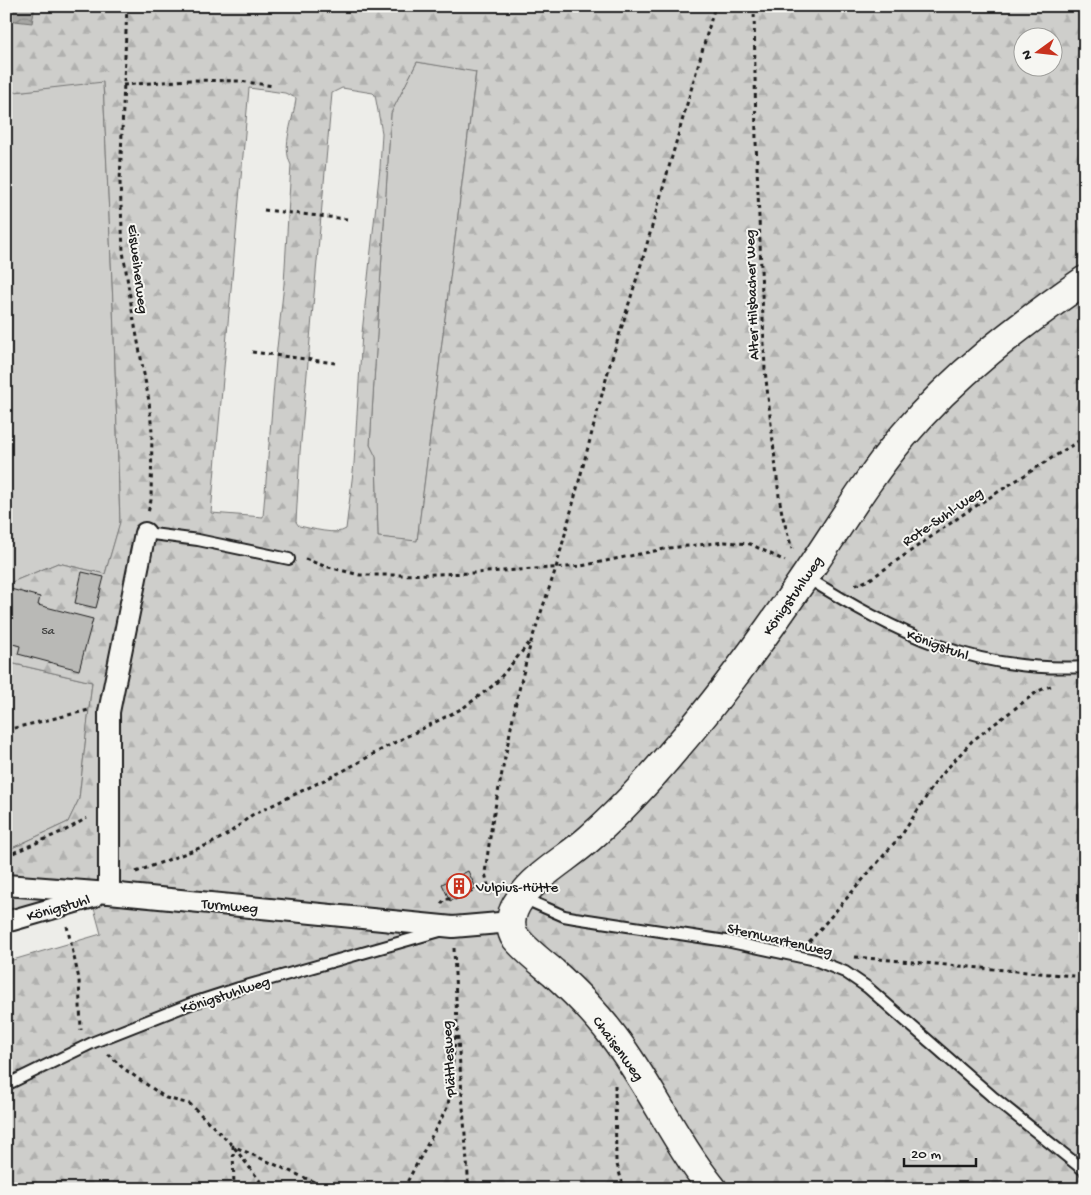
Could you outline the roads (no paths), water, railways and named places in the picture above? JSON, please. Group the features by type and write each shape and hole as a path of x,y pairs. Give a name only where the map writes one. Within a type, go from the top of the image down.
{"street":[{"name":"Königstuhlweg","path":"511,922 514,909 521,897 540,878 590,838 646,782 732,681 884,460 924,412 962,375 1007,336 1085,280"},
{"path":"109,893 109,712 145,533"},
{"name":"Turmweg","path":"6,885 109,893 444,926"},
{"name":"Königstuhl","path":"6,922 109,893"},
{"path":"444,926 511,922"},
{"name":"Chaisenweg","path":"511,922 511,929 515,938 580,998 615,1038 684,1149 713,1189"}],"lane":[{"path":"145,533 198,540 293,558"},
{"name":"Königstuhl","path":"805,577 884,623 953,651 998,663 1018,666 1085,667"},
{"name":"Sternwartenweg","path":"521,897 558,913 575,918 726,941 831,965 867,987 994,1098 1085,1171"},
{"name":"Königstuhlweg","path":"6,1085 94,1042 152,1018 218,995 444,926"}],"water":[{"path":"6,6 35,6 32,23 6,20"}],"place":[{"name":"Vulpius-Hütte","path":"459,886"}]}
